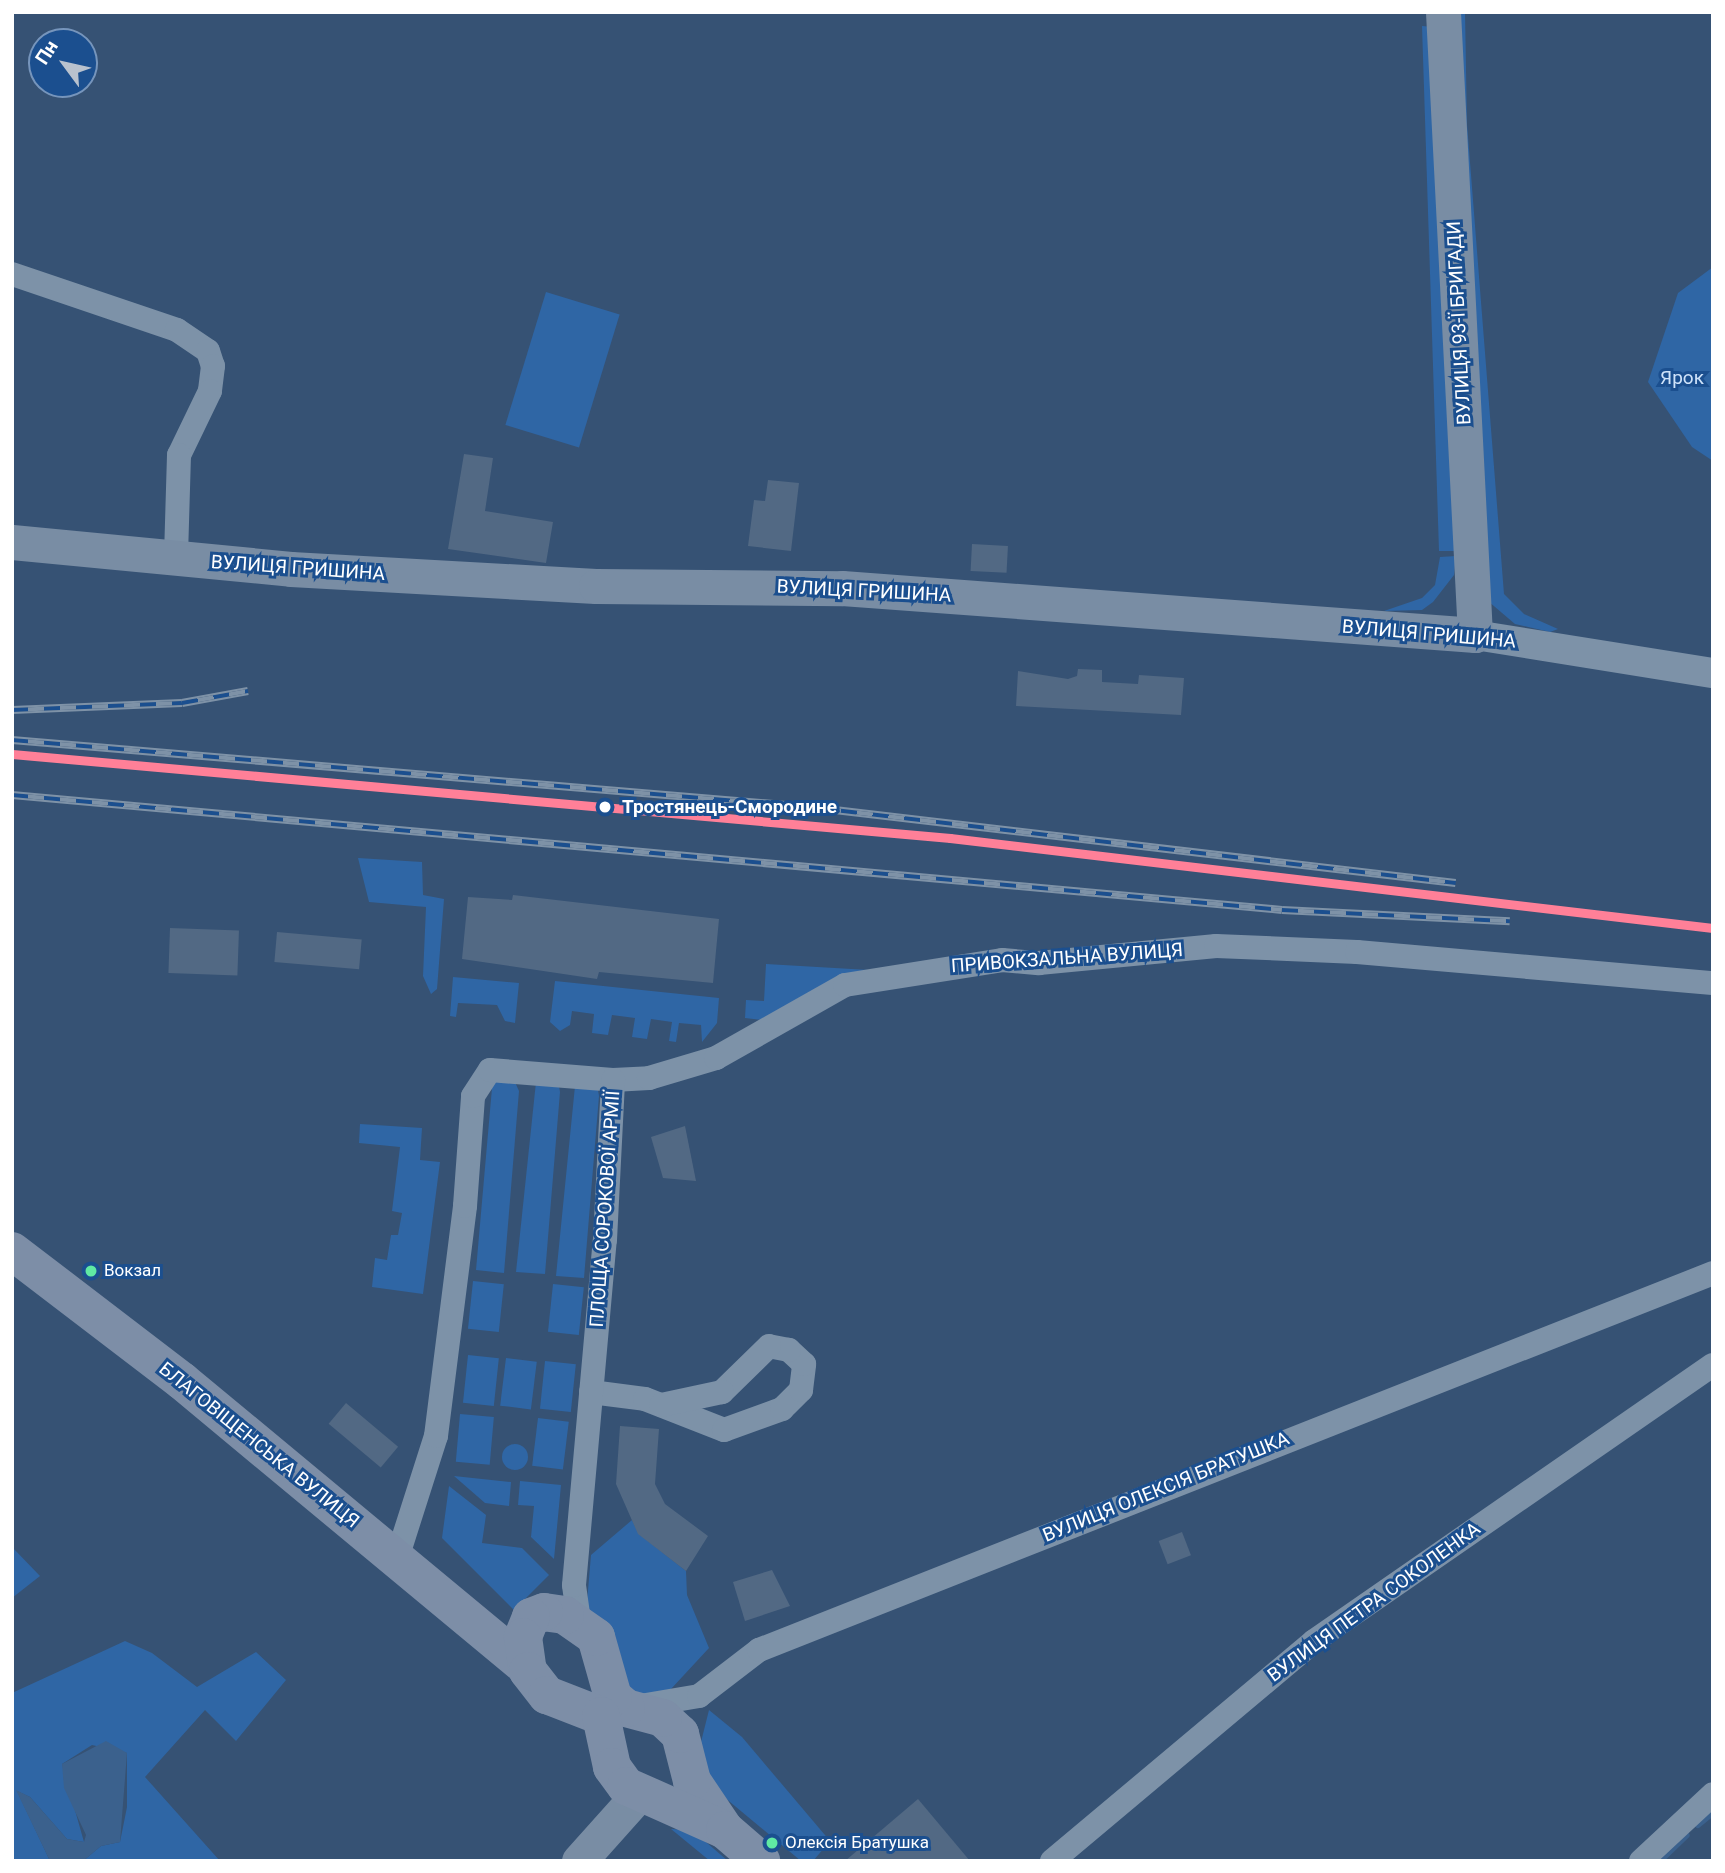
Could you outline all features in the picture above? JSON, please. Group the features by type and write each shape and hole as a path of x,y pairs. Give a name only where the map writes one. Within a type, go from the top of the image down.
{"main road":[{"name":"ВУЛИЦЯ 93-Ї БРИГАДИ","path":"1443,12 1475,635"},
{"name":"ВУЛИЦЯ ГРИШИНА","path":"12,542 176,559 572,585 842,588 1475,635"},
{"name":"БЛАГОВІЩЕНСЬКА ВУЛИЦЯ","path":"12,1251 470,1619 541,1624 600,1644 609,1709 612,1768 668,1793 725,1830 761,1861"},
{"name":"БЛАГОВІЩЕНСЬКА ВУЛИЦЯ","path":"541,1624 547,1695 663,1718 682,1737 668,1793"},
{"path":"579,1861 668,1793"}],"street":[{"path":"12,274 177,330 208,351 210,391 179,455 176,559"},
{"name":"ВУЛИЦЯ ГРИШИНА","path":"1475,635 1713,673"},
{"name":"ПРИВОКЗАЛЬНА ВУЛИЦЯ","path":"613,1080 649,1078 716,1058 845,985 969,963 1039,963 1216,946 1357,952 1713,983"},
{"name":"ПЛОЩА СОРОКОВОЇ АРМІЇ","path":"397,1558 436,1436 478,1080 490,1070 613,1080 591,1392 541,1624"},
{"name":"ВУЛИЦЯ ОЛЕКСІЯ БРАТУШКА","path":"609,1709 699,1696 759,1650 1713,1273"},
{"path":"591,1392 661,1405 724,1430 782,1409 801,1390 804,1364 789,1350 769,1346 722,1392 661,1405"},
{"name":"ВУЛИЦЯ ПЕТРА СОКОЛЕНКА","path":"1052,1861 1314,1641 1713,1365"},
{"path":"682,1737 699,1696"},
{"path":"1641,1861 1713,1794"}],"green space":[{"path":"1456,12 1465,12 1467,124 1504,594 1524,614 1558,629 1550,632 1515,624 1488,601"},
{"path":"1422,26 1434,27 1459,551 1439,551"},
{"name":"Ярок","path":"1713,267 1713,461 1692,447 1648,382 1678,293"},
{"path":"546,292 620,315 579,447 505,425"},
{"path":"1456,556 1454,575 1433,602 1422,610 1384,611 1422,598 1435,585 1440,557"},
{"path":"358,858 422,862 423,895 444,899 437,989 431,994 423,976 426,907 369,902"},
{"path":"766,964 869,970 762,1020 745,1018 746,1000 764,1001"},
{"path":"453,977 519,983 515,1023 505,1021 497,1005 458,1003 456,1017 450,1016"},
{"path":"555,981 719,998 717,1023 702,1042 701,1025 679,1023 676,1042 669,1041 672,1022 651,1019 647,1039 632,1037 635,1018 612,1015 608,1035 592,1033 594,1014 572,1011 570,1025 560,1031 550,1022"},
{"path":"514,1080 519,1091 504,1273 476,1270 492,1088 495,1081"},
{"path":"536,1082 559,1086 560,1092 545,1274 516,1272"},
{"path":"575,1086 598,1090 599,1096 584,1278 556,1276"},
{"path":"360,1124 422,1128 420,1160 440,1162 423,1294 372,1287 375,1258 387,1260 391,1235 398,1235 402,1213 392,1211 400,1147 359,1143"},
{"path":"473,1281 504,1284 499,1332 468,1329"},
{"path":"553,1284 584,1287 579,1335 548,1332"},
{"path":"468,1355 499,1358 494,1406 463,1403"},
{"path":"506,1358 537,1362 531,1409 500,1406"},
{"path":"545,1361 576,1364 571,1412 540,1409"},
{"path":"460,1414 494,1417 490,1465 456,1462"},
{"path":"538,1418 569,1422 563,1469 532,1466"},
{"path":"515,1444 524,1448 528,1457 524,1466 515,1470 506,1466 502,1457 506,1448"},
{"path":"454,1476 511,1482 509,1506 485,1503"},
{"path":"520,1481 561,1485 554,1559 531,1537 534,1506 518,1505"},
{"path":"449,1486 486,1515 482,1543 522,1548 549,1575 514,1610 442,1538"},
{"path":"632,1520 639,1534 686,1571 687,1595 709,1648 658,1703 628,1708 585,1626 591,1555"},
{"path":"12,1547 40,1576 12,1598"},
{"path":"125,1641 152,1653 197,1687 256,1652 286,1680 236,1741 205,1710 145,1777 220,1861 83,1861 101,1846 120,1842 127,1807 127,1753 92,1745 62,1764 84,1842 67,1839 30,1797 17,1791 50,1861 12,1861 12,1693"},
{"path":"709,1710 742,1737 830,1841 813,1861 801,1861 700,1777 700,1746"},
{"path":"671,1829 692,1830 728,1861 710,1861"}],"shaded area":[{"path":"106,1741 127,1753 120,1842 101,1846 83,1861 50,1861 16,1790 30,1797 67,1839 84,1842 86,1835 64,1788 62,1764"}],"building":[{"path":"464,454 493,458 485,511 553,522 546,563 448,549"},
{"path":"768,480 799,483 791,551 748,546 754,500 765,501"},
{"path":"972,544 1008,546 1007,573 971,571"},
{"path":"1078,669 1102,670 1102,682 1138,684 1139,675 1184,678 1181,715 1016,706 1018,671 1068,679 1077,676"},
{"path":"513,895 719,919 713,983 599,972 597,979 462,959 468,897 512,900"},
{"path":"170,928 239,930 237,975 168,973"},
{"path":"277,932 362,939 359,969 274,962"},
{"path":"685,1126 696,1181 663,1178 651,1137"},
{"path":"346,1403 398,1447 381,1467 329,1424"},
{"path":"620,1426 659,1429 655,1484 665,1504 708,1536 686,1571 638,1534 616,1484"},
{"path":"1182,1532 1191,1555 1168,1564 1159,1541"},
{"path":"772,1570 790,1606 745,1621 733,1582"},
{"path":"918,1799 970,1861 845,1861"}],"waterway":[{"path":"1698,1825 1713,1813"},
{"path":"1660,1861 1687,1835"}],"railway":[{"path":"12,710 182,703 248,691"},
{"path":"12,740 809,807 1456,883"},
{"path":"12,795 1282,910 1510,921"}],"transit line":[{"path":"12,754 950,838 1713,928"}],"place":[{"name":"Тростянець-Смородине","path":"605,807"},
{"name":"Вокзал","path":"91,1271"},
{"name":"Олексія Братушка","path":"772,1843"}]}
